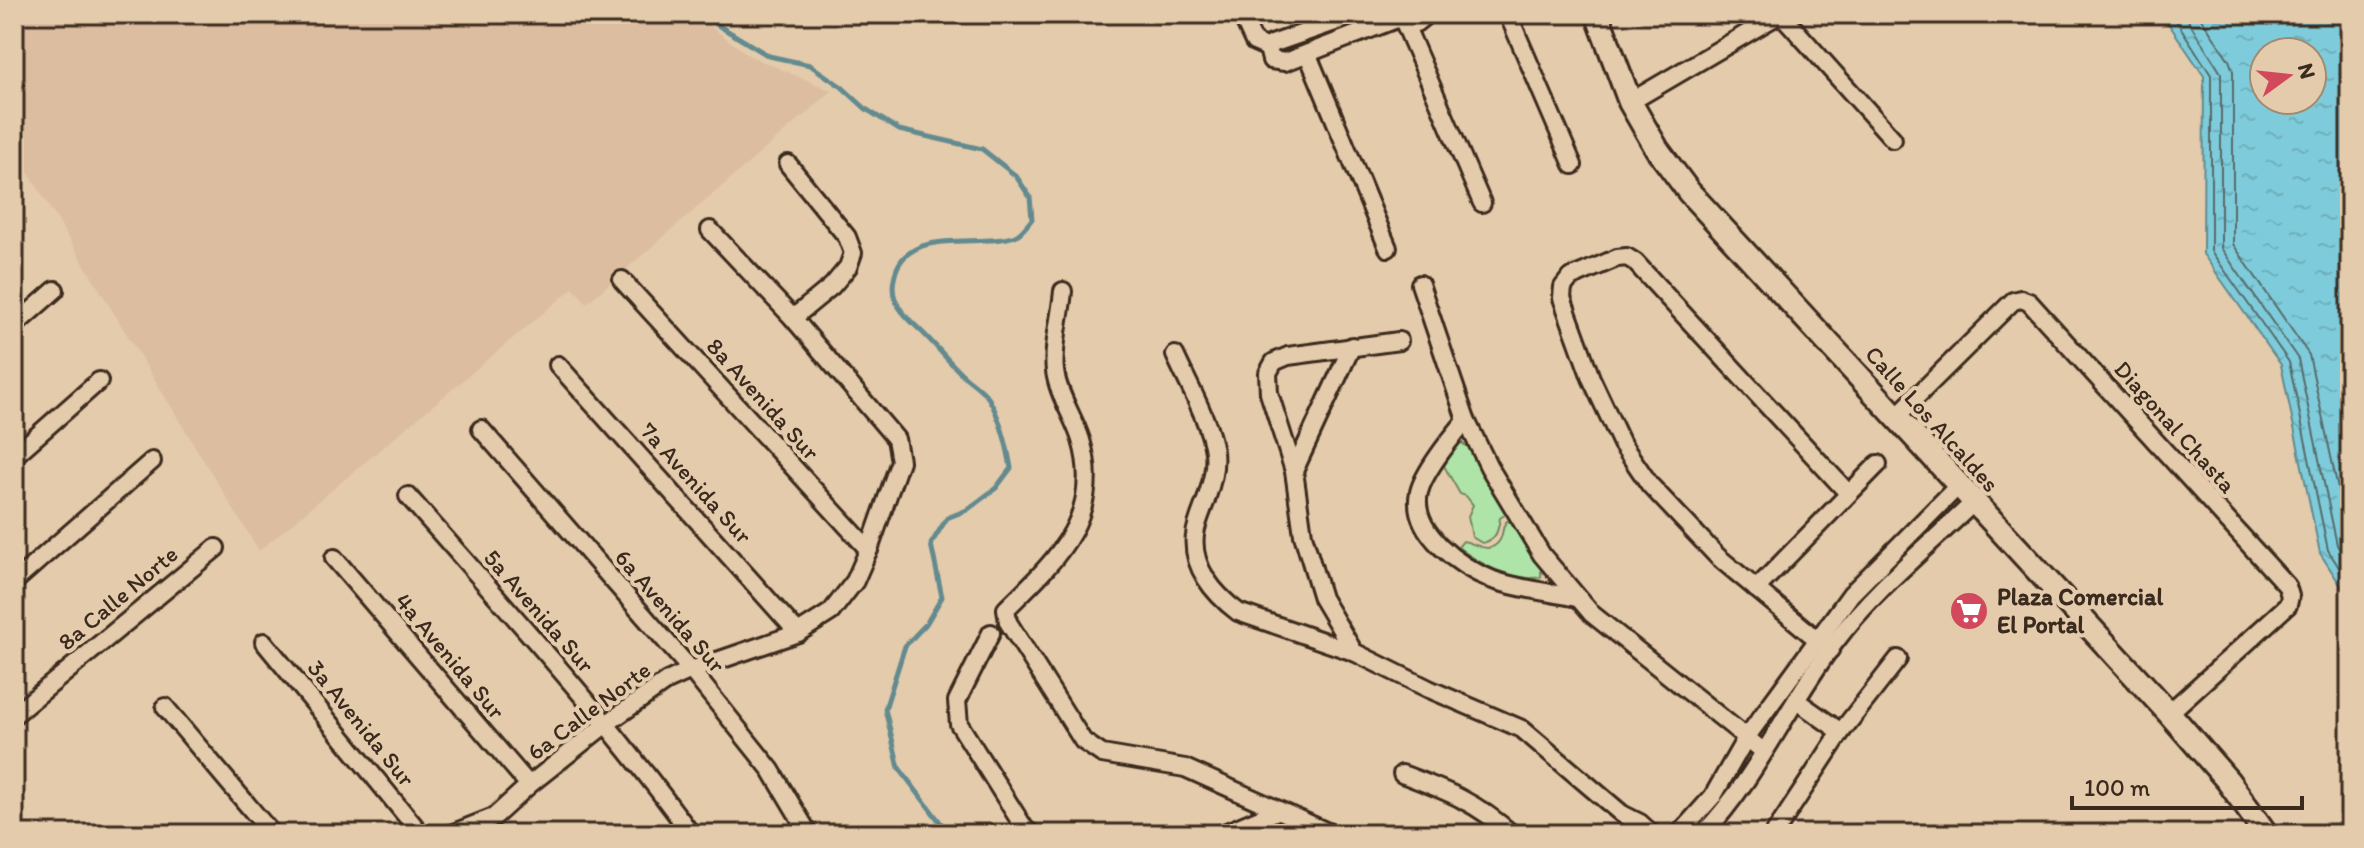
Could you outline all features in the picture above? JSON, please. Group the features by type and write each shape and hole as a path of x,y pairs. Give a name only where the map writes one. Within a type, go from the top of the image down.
{"main road":[{"name":"Calle Los Alcaldes","path":"1597,14 1630,102 1657,149 1689,192 2169,713 2228,781 2266,834"}],"street":[{"path":"1241,14 1254,42 1268,48"},
{"path":"1268,48 1326,19 1358,14"},
{"path":"1268,48 1271,60 1277,62 1308,55 1400,18 1416,23 1427,14"},
{"path":"1508,14 1573,165"},
{"path":"1630,102 1780,14 1893,139"},
{"path":"1400,18 1482,203"},
{"path":"1308,55 1388,248"},
{"path":"710,230 793,318 832,286 848,267 853,253 847,237 788,164"},
{"path":"1830,650 1718,557 1650,485 1622,444 1591,378 1562,298 1563,287 1570,278 1617,258 1627,257 1635,262 1848,493"},
{"name":"8a Avenida Sur","path":"622,280 869,550"},
{"path":"1420,284 1466,420 1489,467 1542,555 1592,614 1763,751"},
{"path":"14,326 55,290"},
{"path":"1063,291 1055,369 1082,441 1088,481 1084,511 1068,542 1006,609 1008,622 1083,741 1092,749 1102,754 1185,768 1332,834"},
{"name":"Diagonal Chasta","path":"1895,418 2013,301 2021,299 2029,302 2287,586 2290,596 2288,605 2169,713"},
{"name":"6a Calle Norte","path":"451,834 494,817 606,724 667,681 798,633 831,612 855,581 900,461 896,439 793,318"},
{"path":"1354,652 1322,598 1303,535 1294,471 1269,393 1268,373 1274,362 1288,356 1399,341"},
{"path":"1294,471 1352,346"},
{"path":"1175,355 1214,453 1214,475 1195,536 1196,556 1201,573 1223,601 1238,612 1354,652 1522,729 1622,814 1640,823 1652,834"},
{"name":"7a Avenida Sur","path":"558,365 798,633"},
{"path":"14,456 99,381"},
{"path":"1466,420 1446,444 1419,490 1418,510 1426,530 1446,552 1493,580 1577,598"},
{"name":"6a Avenida Sur","path":"481,429 691,670 771,770 809,834"},
{"path":"14,582 152,461"},
{"path":"1756,589 1878,464"},
{"path":"1679,834 1713,796 1746,738 1851,594 1958,486"},
{"name":"5a Avenida Sur","path":"408,496 644,769 691,834"},
{"path":"1703,834 1727,809 1830,650 1862,609 1973,503"},
{"name":"8a Calle Norte","path":"14,715 216,548"},
{"name":"4a Avenida Sur","path":"334,558 529,785"},
{"path":"991,633 957,701 956,712 959,724 1025,829 1032,834"},
{"name":"3a Avenida Sur","path":"264,642 421,834"},
{"path":"1774,834 1841,732 1898,659"},
{"path":"1797,701 1841,732"},
{"path":"165,707 272,834"},
{"path":"1402,774 1466,799 1512,834"},
{"path":"1222,834 1277,811"},
{"path":"1622,814 1631,834"}],"shaded area":[{"path":"14,14 694,14 750,56 832,91 587,303 573,288 259,551 14,149"}],"green space":[{"path":"1461,443 1469,447 1506,514 1500,518 1497,531 1487,542 1482,543 1472,537 1468,516 1473,505 1460,494 1444,466 1453,447"},
{"path":"1507,521 1511,522 1535,556 1541,577 1508,574 1486,565 1458,547 1463,541 1487,548 1496,545"}],"water":[{"path":"2162,14 2350,14 2350,600 2320,553 2281,365 2203,254 2204,76"}],"waterway":[{"path":"705,14 769,56 810,65 842,87 866,109 899,130 982,149 1016,176 1030,197 1032,219 1018,235 927,245 912,251 900,262 894,279 894,294 903,313 989,399 1003,432 1011,468 996,488 967,510 947,518 931,544 942,597 926,624 905,646 885,709 899,768 949,834"}],"place":[{"name":"Plaza Comercial El Portal","path":"1969,611"}]}
